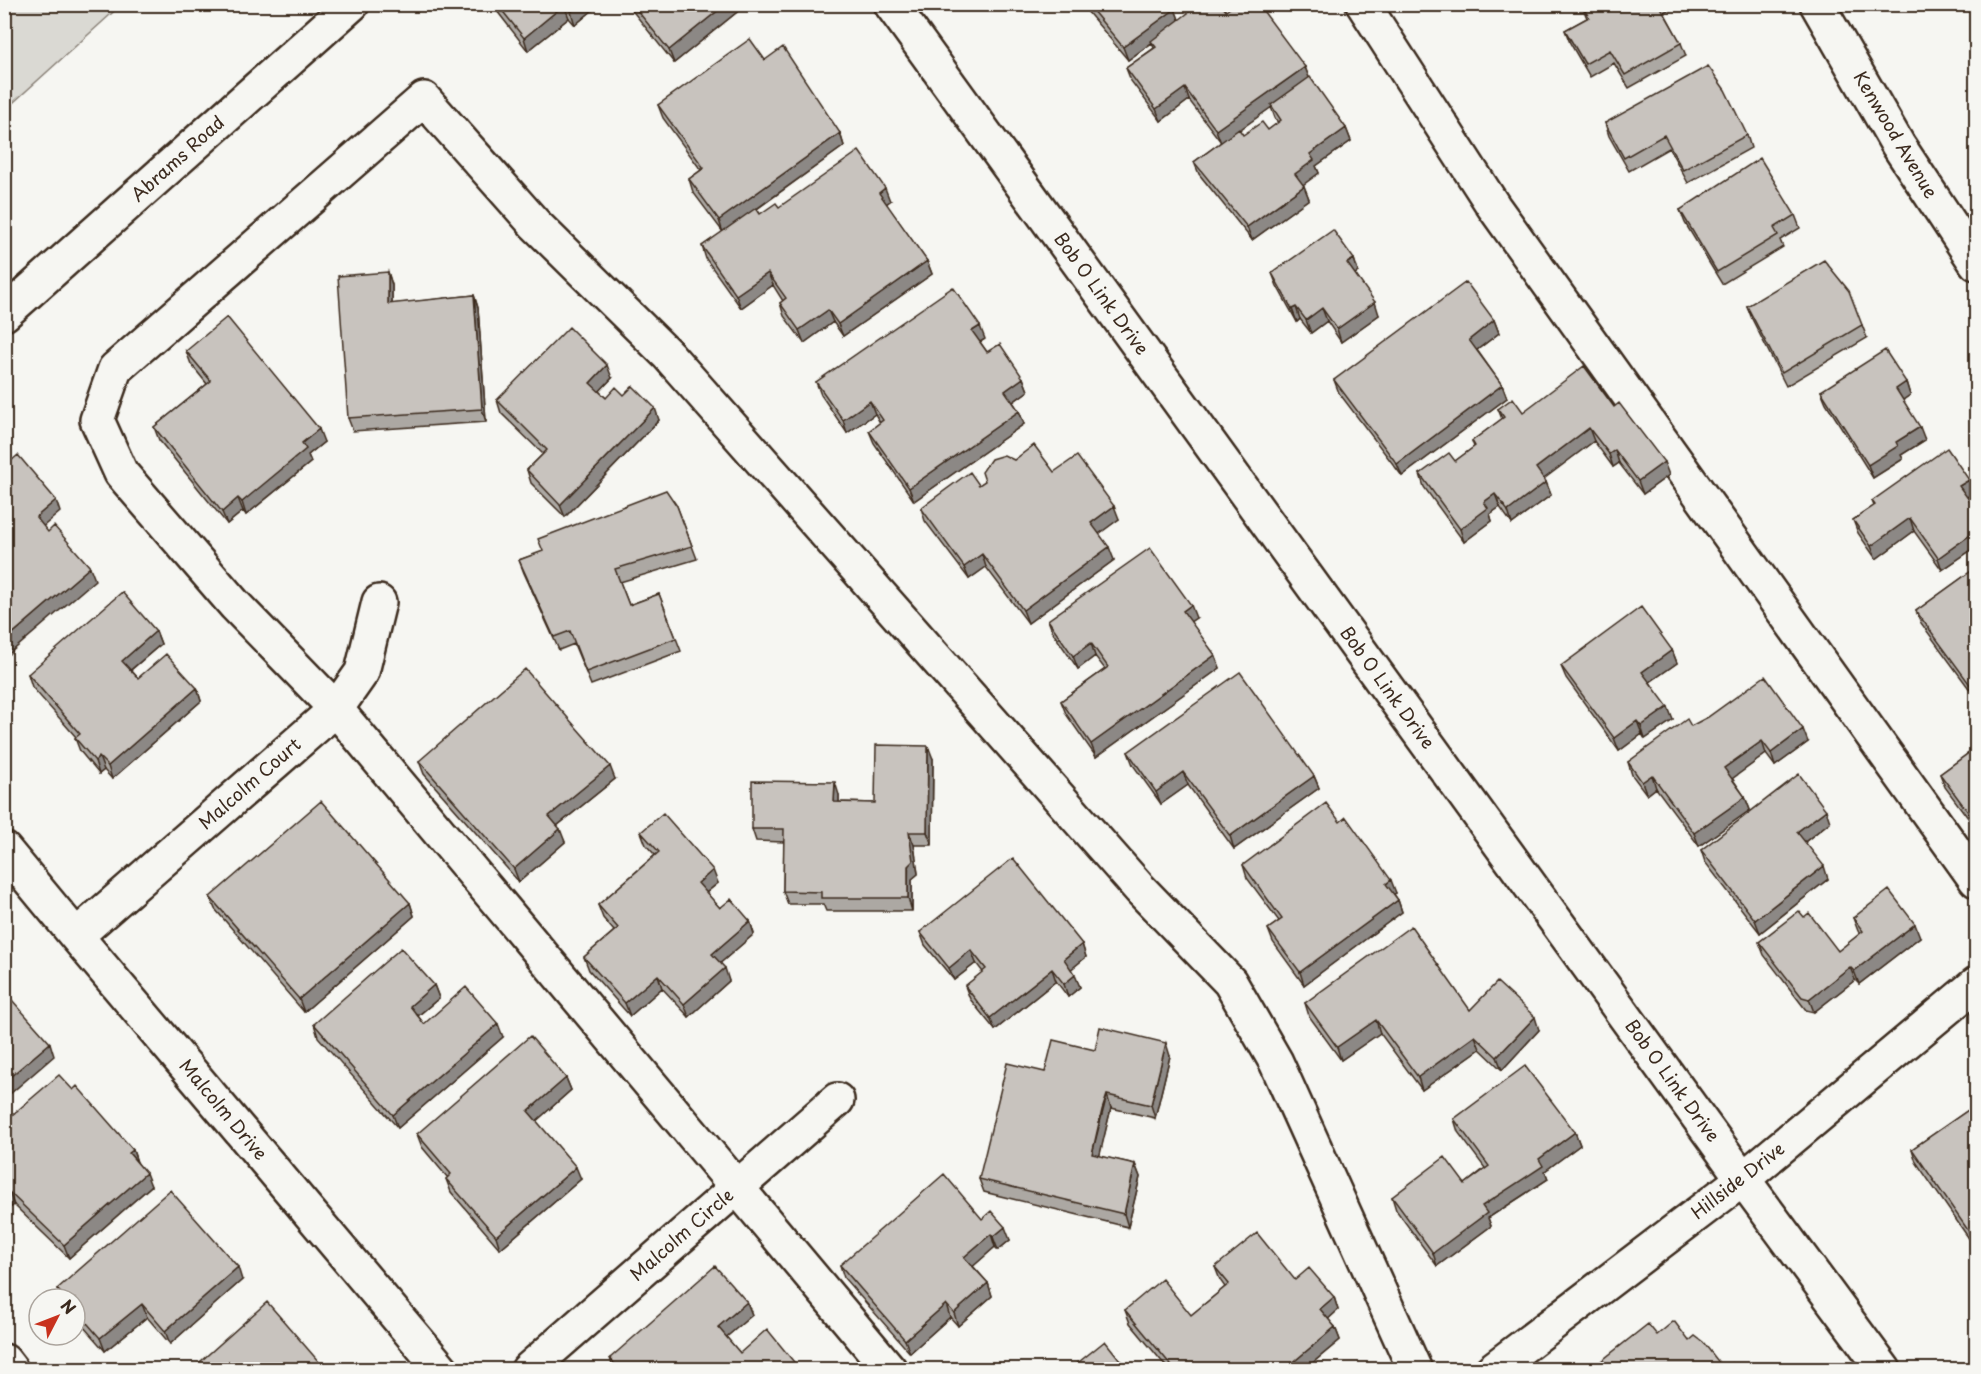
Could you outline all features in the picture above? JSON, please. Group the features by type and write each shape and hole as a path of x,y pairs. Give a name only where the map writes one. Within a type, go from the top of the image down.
{"street":[{"name":"Abrams Road","path":"4,314 352,4"},
{"name":"Bob O Link Drive","path":"891,4 1884,1370"},
{"path":"1363,4 1494,207 1977,880"},
{"name":"Kenwood Avenue","path":"1818,4 1898,144 1977,263"},
{"path":"890,1370 336,709 235,605 121,473 97,420 115,369 424,99 535,224 668,355 1140,889 1230,982 1276,1062 1415,1370"},
{"name":"Malcolm Court","path":"76,936 336,709 362,672 378,602"},
{"name":"Malcolm Drive","path":"4,849 442,1370"},
{"name":"Hillside Drive","path":"1492,1370 1743,1179 1977,984"},
{"name":"Malcolm Circle","path":"528,1370 837,1100"},
{"path":"4,1361 11,1370"}],"shaded area":[{"path":"5,4 121,4 121,5 5,110"}],"building":[{"path":"497,4 580,4 571,12 564,5 524,38"},
{"path":"632,4 726,4 669,50"},
{"path":"1087,4 1171,4 1175,9 1123,47"},
{"path":"1200,4 1221,4 1226,11 1235,4 1258,4 1305,67 1216,130 1185,88 1156,109 1126,68 1156,47 1151,41"},
{"path":"1585,4 1659,4 1681,43 1625,75 1610,50 1585,64 1565,30 1589,17 1582,6"},
{"path":"1967,4 1977,4 1977,20"},
{"path":"750,39 765,60 783,47 840,133 719,220 689,179 704,168 658,105"},
{"path":"1708,66 1725,90 1747,135 1683,170 1664,135 1624,158 1605,123"},
{"path":"1310,77 1346,128 1310,154 1314,160 1295,174 1304,186 1247,227 1194,162 1239,129 1243,135 1262,122 1268,130 1281,120 1271,105"},
{"path":"859,151 885,188 879,193 927,261 838,324 828,310 799,330 780,303 786,298 768,273 736,295 702,246 756,208 760,214 776,203 779,207"},
{"path":"1760,158 1795,215 1774,228 1778,235 1717,272 1680,210"},
{"path":"1333,230 1354,259 1347,263 1375,302 1337,329 1322,308 1306,320 1296,307 1292,309 1272,273"},
{"path":"1824,260 1849,291 1862,325 1782,373 1747,306"},
{"path":"388,272 388,304 474,295 482,409 348,418 338,276"},
{"path":"1466,282 1494,320 1469,340 1502,385 1397,464 1334,380"},
{"path":"953,287 980,326 972,331 987,352 1000,344 1023,378 1005,391 1019,411 909,488 869,431 883,420 870,401 843,420 816,382"},
{"path":"227,317 319,429 302,443 306,449 242,502 238,498 222,512 154,427 211,381 186,351"},
{"path":"569,327 607,365 590,383 606,398 616,387 624,395 633,386 655,408 560,505 527,470 547,450 497,400"},
{"path":"1885,350 1906,382 1896,389 1920,427 1896,442 1898,446 1868,465 1821,391"},
{"path":"1584,366 1614,407 1619,403 1664,462 1638,481 1615,450 1609,454 1589,428 1536,468 1546,482 1508,511 1495,494 1484,502 1488,508 1460,529 1420,474 1449,453 1455,461 1475,446 1472,441 1504,417 1498,409 1513,398 1523,412"},
{"path":"1034,445 1054,472 1077,456 1114,506 1091,523 1109,547 1023,610 982,554 964,567 921,508 970,472 979,485 985,481 982,472 991,459 1004,455 1014,460"},
{"path":"1947,448 1969,480 1959,486 1977,511 1977,530 1938,558 1910,518 1871,546 1853,520 1875,505 1872,501"},
{"path":"18,455 56,500 36,517 48,532 54,526 90,567 4,641 4,467"},
{"path":"666,490 677,506 692,546 615,569 629,605 659,594 676,638 586,672 570,631 554,637 519,560 543,551 538,539"},
{"path":"1150,548 1191,605 1183,611 1215,655 1091,744 1061,701 1108,667 1091,643 1073,656 1048,620"},
{"path":"1977,567 1977,681 1971,686 1916,611"},
{"path":"122,592 156,631 122,661 138,678 166,654 197,688 108,766 99,757 95,761 75,738 80,734 28,674"},
{"path":"1641,607 1672,650 1642,672 1668,707 1641,726 1637,721 1614,738 1561,666"},
{"path":"525,669 610,766 549,816 560,829 514,869 419,761"},
{"path":"1240,672 1314,776 1230,836 1183,772 1156,792 1128,752"},
{"path":"1765,676 1803,729 1771,753 1762,741 1724,768 1745,797 1694,833 1652,775 1642,782 1628,762 1687,719 1691,726 1708,717"},
{"path":"876,745 928,746 927,832 909,832 913,861 908,866 908,898 821,898 821,892 783,891 784,829 752,829 752,781 835,782 834,802 875,803"},
{"path":"1977,747 1977,819 1974,820 1940,774"},
{"path":"1799,774 1826,810 1797,832 1824,866 1755,920 1701,850"},
{"path":"321,801 410,903 299,999 210,897"},
{"path":"1326,803 1340,822 1346,817 1391,880 1386,884 1398,900 1300,972 1268,929 1282,919 1243,865"},
{"path":"663,813 713,870 698,883 720,908 731,899 750,921 712,954 725,968 684,1004 658,975 625,1003 584,957 618,928 598,905 659,852 641,832"},
{"path":"1013,858 1082,944 1064,959 1075,975 1064,984 1052,969 990,1018 965,986 986,969 971,950 949,968 920,932"},
{"path":"1889,890 1915,924 1854,971 1850,967 1809,999 1802,997 1759,942 1799,911 1804,917 1809,913 1838,951 1863,931 1853,918"},
{"path":"1411,926 1470,1010 1497,982 1535,1017 1497,1057 1475,1036 1418,1077 1376,1020 1337,1047 1305,1003"},
{"path":"401,948 434,985 410,1006 424,1024 466,987 498,1024 393,1115 314,1024"},
{"path":"4,991 50,1043 4,1082"},
{"path":"1100,1027 1166,1043 1151,1105 1107,1095 1102,1110 1092,1154 1135,1164 1124,1214 979,1179 1007,1063 1045,1072 1053,1040 1095,1050"},
{"path":"530,1036 566,1078 528,1111 576,1167 496,1236 446,1179 451,1174 417,1134"},
{"path":"1525,1066 1575,1132 1539,1159 1543,1166 1482,1206 1487,1213 1433,1253 1392,1197 1445,1157 1465,1184 1489,1166 1454,1119"},
{"path":"59,1075 73,1090 77,1086 133,1150 129,1153 146,1173 64,1245 9,1192 4,1196 4,1122"},
{"path":"1977,1104 1977,1237 1974,1239 1912,1149"},
{"path":"944,1174 982,1219 991,1211 1005,1227 993,1237 991,1234 964,1257 988,1283 954,1313 946,1304 905,1340 840,1265"},
{"path":"170,1190 238,1267 165,1331 142,1304 100,1338 87,1323 87,1287 59,1287"},
{"path":"1257,1233 1295,1280 1309,1268 1334,1297 1320,1309 1335,1327 1284,1370 1175,1370 1125,1310 1162,1279 1191,1315 1229,1284 1215,1267"},
{"path":"715,1266 747,1302 718,1327 740,1353 767,1329 798,1367 795,1370 612,1370 616,1366 610,1358"},
{"path":"267,1302 326,1370 191,1370"},
{"path":"1674,1321 1689,1341 1695,1336 1703,1342 1724,1369 1732,1363 1737,1370 1598,1370 1595,1366 1648,1324 1657,1335"},
{"path":"1105,1341 1128,1370 1069,1370"}]}
